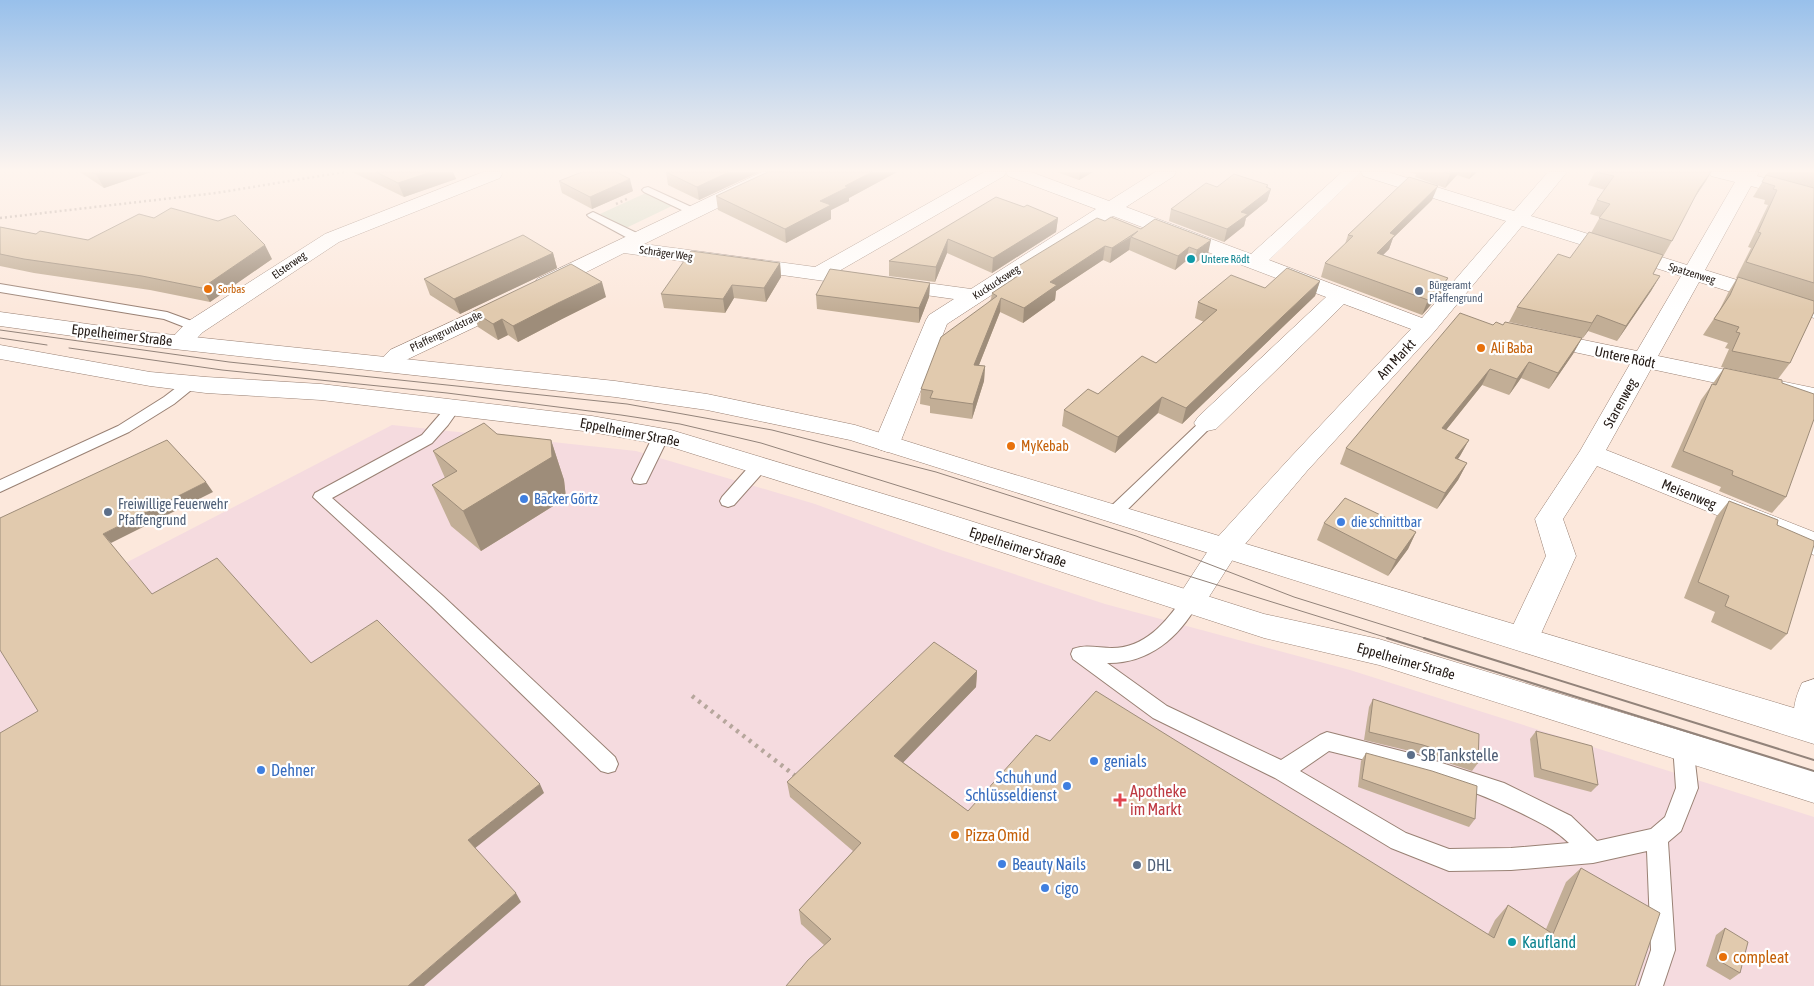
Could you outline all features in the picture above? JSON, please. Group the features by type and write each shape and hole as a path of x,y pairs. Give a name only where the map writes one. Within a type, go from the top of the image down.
{"street":[{"name":"Elsterweg","path":"91,368 145,366 167,354 187,334 332,238 381,218"},
{"name":"Pfaffengrundstraße","path":"389,364 398,355 682,218"},
{"path":"818,274 916,218"},
{"name":"Kuckucksweg","path":"888,443 937,320 1096,218"},
{"path":"1138,218 1341,295 1207,423"},
{"path":"1255,262 1302,218"},
{"name":"Spatzenweg","path":"1514,218 1814,311"},
{"name":"Starenweg","path":"1523,638 1561,556 1549,519 1591,454 1724,218"},
{"path":"1431,321 1517,219"},
{"name":"Schräger Weg","path":"631,243 818,274 976,296"},
{"name":"Am Markt","path":"1190,603 1225,548 1298,465 1431,321 1341,295"},
{"name":"Eppelheimer Straße","path":"0,319 187,334 243,349 615,389 707,402 835,428 1523,638 1813,729"},
{"path":"1431,321 1464,322"},
{"name":"Untere Rödt","path":"1520,334 1814,396"},
{"path":"198,385 243,349"},
{"name":"Eppelheimer Straße","path":"0,352 150,379 198,385 321,392 592,424 661,436 760,465 1264,626 1379,652 1814,787"},
{"name":"Meisenweg","path":"1591,454 1814,544"},
{"path":"1813,729 1809,712 1814,693"}],"lane":[{"path":"597,218 631,243"},
{"name":"Eppelheimer Straße","path":"0,288 167,316 187,334"},
{"path":"0,486 138,422 198,385"},
{"path":"453,408 427,439 321,496 437,601 608,764"},
{"path":"1113,514 1207,423"},
{"path":"640,479 661,436"},
{"path":"728,501 760,465"},
{"path":"1190,603 1179,620 1154,644 1123,655 1080,654 1160,712 1282,771 1399,842 1449,860 1511,859 1593,852 1657,838 1673,824 1688,788 1683,745"},
{"path":"1282,771 1327,741 1408,762 1496,790 1563,823 1593,852"},
{"path":"1651,986 1663,950 1657,838"}],"path":[{"path":"692,696 803,782"}],"shaded area":[{"path":"392,425 636,451 815,504 941,550 1105,604 1350,670 1814,817 1814,986 0,986 0,628"}],"green space":[{"path":"607,218 647,218 626,228"}],"building":[{"path":"131,218 207,218 218,221 226,218 238,218 265,245 202,288 142,276 0,254 0,227 36,234 40,231 88,240"},
{"path":"762,218 806,218 785,229"},
{"path":"961,218 1058,218 993,258 948,239 936,267 889,261"},
{"path":"1097,218 1105,221 1114,218 1141,229 1155,219 1211,240 1197,250 1189,247 1178,256 1131,237 1138,231 1112,248 1105,246 1050,282 1057,285 1024,308 1001,298 974,365 985,366 973,404 930,398 933,391 921,389 941,337 997,296 992,293 1024,272 1015,268"},
{"path":"1196,218 1242,218 1227,229"},
{"path":"1366,218 1405,218 1390,233 1395,235 1377,253 1448,278 1428,300 1325,263 1353,236 1348,235"},
{"path":"1599,218 1684,218 1672,241"},
{"path":"1764,218 1814,218 1814,283 1746,262 1761,233 1758,232"},
{"path":"1589,232 1663,255 1653,274 1660,276 1626,326 1597,315 1592,323 1517,307 1558,254 1570,258"},
{"path":"523,235 553,253 454,299 424,279"},
{"path":"691,251 780,263 764,288 732,285 723,299 661,294"},
{"path":"571,264 602,282 513,326 502,319 493,324 473,311"},
{"path":"1287,268 1320,281 1186,408 1162,397 1118,437 1064,410 1088,389 1098,394 1142,356 1156,363 1217,310 1198,302 1231,275 1265,288"},
{"path":"830,269 930,283 919,308 816,295"},
{"path":"1738,277 1814,301 1814,312 1790,363 1732,351 1740,333 1736,332 1739,327 1714,319 1730,295"},
{"path":"1460,313 1493,325 1496,322 1503,325 1505,322 1582,338 1558,373 1529,362 1517,379 1490,369 1442,428 1469,440 1455,458 1467,463 1445,493 1346,448"},
{"path":"1724,368 1782,380 1782,383 1814,394 1814,419 1786,497 1732,475 1733,471 1683,451 1712,384 1716,385"},
{"path":"484,423 497,434 551,440 552,457 463,511 432,485 457,471 433,451"},
{"name":"Dehner","path":"167,440 206,482 103,534 152,594 217,558 311,663 377,620 540,784 468,840 516,893 408,986 0,986 0,733 38,711 0,650 0,518"},
{"path":"1345,498 1416,532 1396,560 1324,523"},
{"path":"1729,501 1778,520 1777,525 1814,541 1787,634 1725,606 1729,596 1698,582"},
{"name":"Kaufland","path":"934,642 977,671 894,756 968,811 1036,735 1050,741 1096,691 1494,938 1508,905 1553,934 1581,868 1660,913 1635,986 786,986 808,960 831,939 799,910 861,843 787,782"},
{"path":"1373,699 1479,734 1478,763 1423,745 1369,732"},
{"path":"1536,731 1592,746 1598,785 1541,769"},
{"path":"1366,753 1432,771 1477,786 1475,819 1362,779"},
{"path":"1725,928 1748,942 1740,973 1716,959"}],"tram line":[{"path":"0,330 229,362 627,404 772,430 936,472 1136,536 1294,597 1428,639"},
{"path":"0,338 47,345"},
{"path":"69,348 222,370 447,393 680,424 761,443 1391,639"},
{"path":"1387,638 1814,771"},
{"path":"1424,638 1814,760"}],"place":[{"name":"Untere Rödt","path":"1191,259"},
{"name":"Sorbas","path":"208,289"},
{"name":"Bürgeramt Pfaffengrund","path":"1419,291"},
{"name":"Ali Baba","path":"1481,348"},
{"name":"MyKebab","path":"1011,446"},
{"name":"Bäcker Görtz","path":"524,499"},
{"name":"Freiwillige Feuerwehr Pfaffengrund","path":"108,512"},
{"name":"die schnittbar","path":"1341,522"},
{"name":"SB Tankstelle","path":"1411,755"},
{"name":"genials","path":"1094,761"},
{"name":"Dehner","path":"261,770"},
{"name":"Schuh und Schlüsseldienst","path":"1067,786"},
{"name":"Apotheke im Markt","path":"1120,800"},
{"name":"Pizza Omid","path":"955,835"},
{"name":"Beauty Nails","path":"1002,864"},
{"name":"DHL","path":"1137,865"},
{"name":"cigo","path":"1045,888"},
{"name":"Kaufland","path":"1512,942"},
{"name":"compleat","path":"1723,957"}]}
